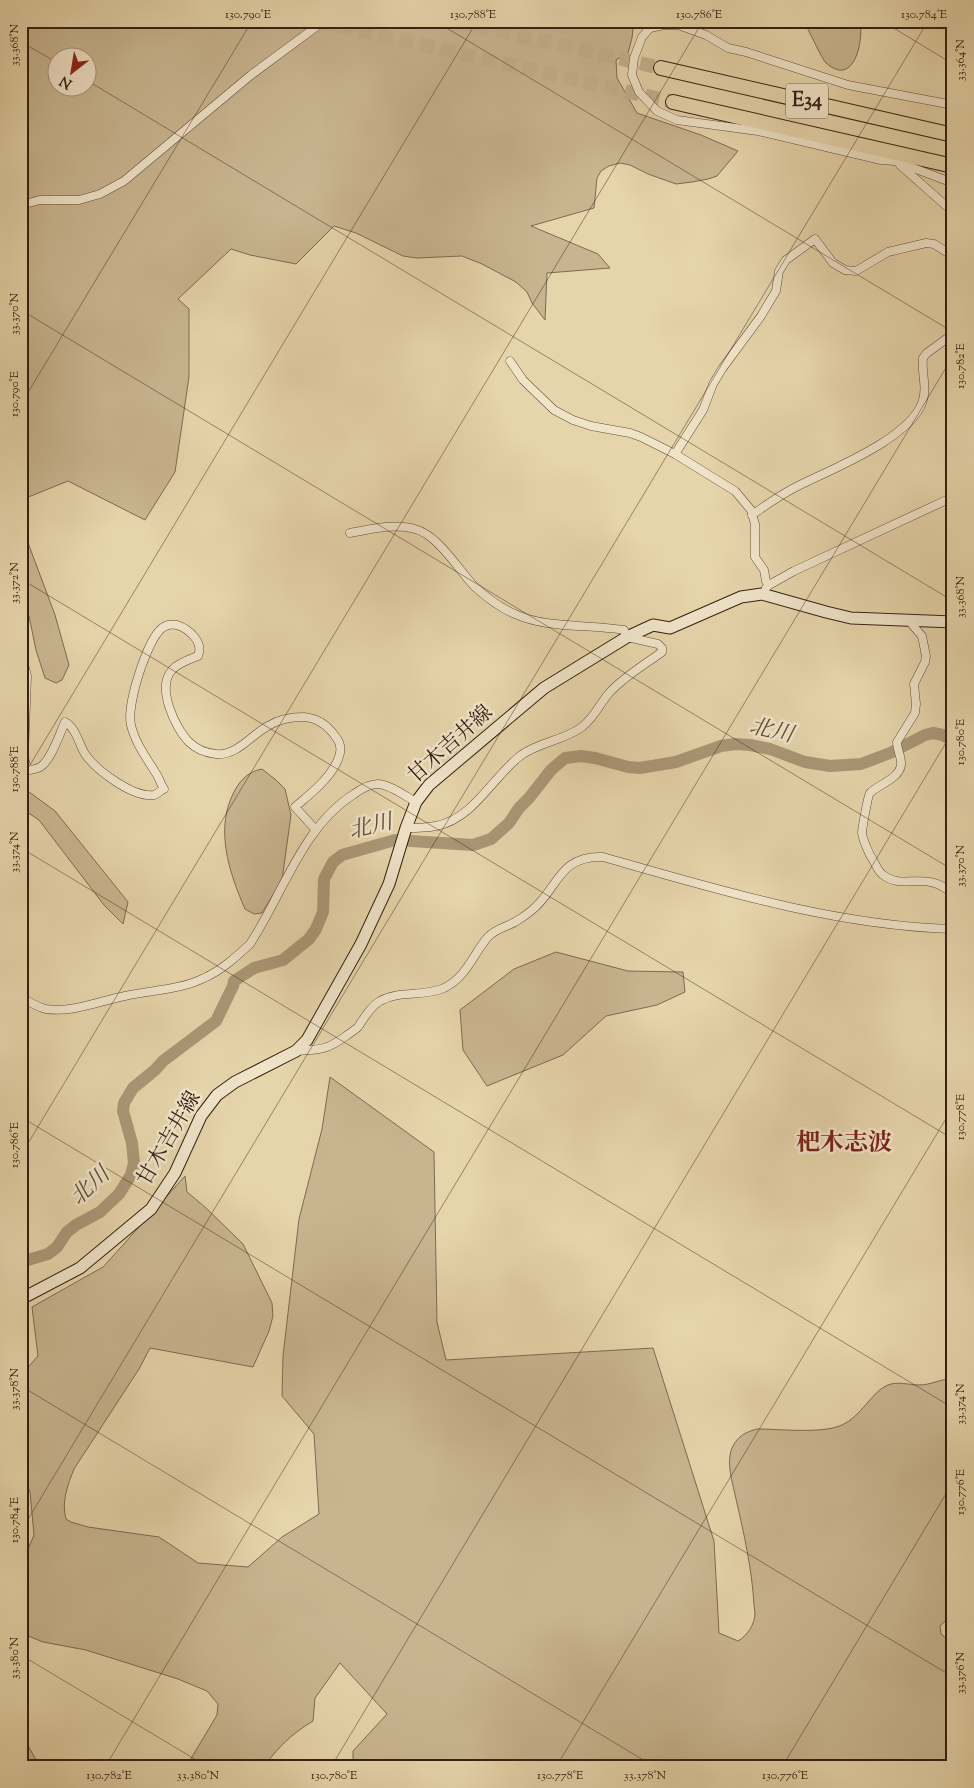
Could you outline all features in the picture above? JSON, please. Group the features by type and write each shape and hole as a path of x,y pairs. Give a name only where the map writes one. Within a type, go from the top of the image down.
{"highway":[{"name":"E34","path":"661,68 953,135"},
{"name":"E34","path":"673,102 953,166"}],"main road":[{"name":"甘木吉井線","path":"21,1299 80,1268 151,1209 175,1173 201,1116 217,1095 235,1082 296,1051 308,1040 361,944 389,884 416,802 429,785 544,688 627,637 653,626 670,628 741,596 766,589 826,612 851,618 953,622"}],"street":[{"path":"21,205 40,200 78,200 100,194 124,181 251,75 324,21"},
{"path":"953,106 848,84 728,48 706,35 678,25 650,28 642,36 634,58 632,75 639,92 657,111 677,120 758,131 881,160 895,161 953,183"},
{"path":"895,161 953,212"},
{"path":"675,454 703,410 713,384 722,369 761,316 776,290 779,271 786,260 800,249 815,239 834,263 845,270 856,271 888,252 926,243 934,244 953,256"},
{"path":"752,515 792,489 874,448 910,422 924,398 923,358 953,334"},
{"path":"510,360 523,380 554,410 591,426 630,432 675,454 735,491 751,510 756,524 755,557 764,570 766,589 953,497"},
{"path":"350,533 386,527 416,529 429,536 475,587 491,600 514,614 541,622 602,626 624,630 627,637 658,644 662,648 662,652 624,679 609,694 592,718 580,728 532,748 522,755 499,775 465,813 452,821 438,826 406,828"},
{"path":"909,621 922,636 926,656 914,684 915,713 898,742 901,764 898,772 870,793 866,801 866,815 862,831 870,853 882,874 892,879 937,882 953,895"},
{"path":"21,666 25,668 27,676 24,756 26,766 30,770 43,765 54,747 65,722 72,726 86,756 103,773 132,790 143,794 155,795 164,789 133,731 129,712 132,696 152,643 161,629 168,625 176,625 192,634 199,643 200,651 198,656 172,669 167,678 166,691 172,714 181,734 190,744 204,752 218,754 233,751 268,725 285,718 309,718 330,728 341,747 340,756 332,772 324,782 295,808 315,829"},
{"path":"21,998 45,1009 74,1008 193,983 217,971 237,957 250,944 315,829 343,801 377,784 386,786 416,802"},
{"path":"296,1051 321,1049 334,1045 356,1028 370,1009 381,1001 396,996 443,988 466,971 489,936 531,911 539,904 560,874 568,866 593,856 603,857 766,901 809,910 866,920 953,929"}],"shaded area":[{"path":"21,21 634,21 628,53 616,60 617,78 637,113 701,135 738,151 717,176 676,184 630,165 620,163 609,166 601,171 597,178 594,208 531,226 598,254 610,268 547,273 545,320 532,303 527,292 516,282 482,264 462,256 417,258 403,256 356,233 334,226 296,264 250,255 231,249 178,299 189,309 189,377 175,472 145,520 68,481 21,500"},
{"path":"804,21 860,21 861,30 858,50 850,66 844,70 836,69 826,63"},
{"path":"21,524 55,615 69,665 62,680 56,683 45,678 36,650 29,616 21,603"},
{"path":"262,769 285,789 291,815 282,880 262,913 254,914 245,909 229,865 226,850 225,819 237,786 250,774"},
{"path":"21,786 55,811 128,902 123,924 104,905 39,820 21,808"},
{"path":"556,952 628,971 683,972 685,992 657,1005 606,1016 563,1055 487,1086 463,1050 460,1010 514,969"},
{"path":"330,1077 434,1152 437,1322 446,1360 653,1348 714,1541 719,1633 738,1641 750,1629 755,1617 750,1565 730,1465 731,1452 737,1440 746,1433 757,1429 813,1430 834,1428 849,1421 882,1388 888,1385 900,1383 923,1385 953,1378 953,1614 940,1626 941,1634 953,1644 953,1764 951,1767 353,1767 353,1751 387,1714 340,1663 315,1698 313,1721 286,1741 263,1767 186,1767 217,1715 218,1704 207,1691 178,1679 86,1650 43,1642 21,1633 21,1565 34,1535 30,1492 21,1471 21,1375 38,1356 32,1307 103,1267 185,1176 187,1192 243,1244 272,1303 273,1316 269,1331 253,1367 150,1348 139,1369 74,1469 64,1506 66,1519 88,1527 159,1537 198,1563 248,1567 282,1537 319,1514 314,1434 282,1396 283,1356 299,1219 322,1129"},
{"path":"21,1733 40,1767 21,1767"}],"waterway":[{"name":"北川","path":"21,1262 48,1254 57,1247 67,1232 100,1212 119,1194 131,1175 134,1163 132,1143 123,1111 124,1103 133,1088 163,1061 216,1021 234,981 254,968 283,960 309,939 316,929 323,912 324,879 333,862 342,855 395,840 473,845 491,839 509,823 551,770 565,758 581,756 640,768 676,762 721,746 735,744 770,749 805,762 830,766 861,764 933,733 943,735 953,741"}],"tunnel":[{"path":"318,21 673,102"},
{"path":"456,21 661,68"}],"district":[{"name":"杷木志波","path":"844,1144"}]}
